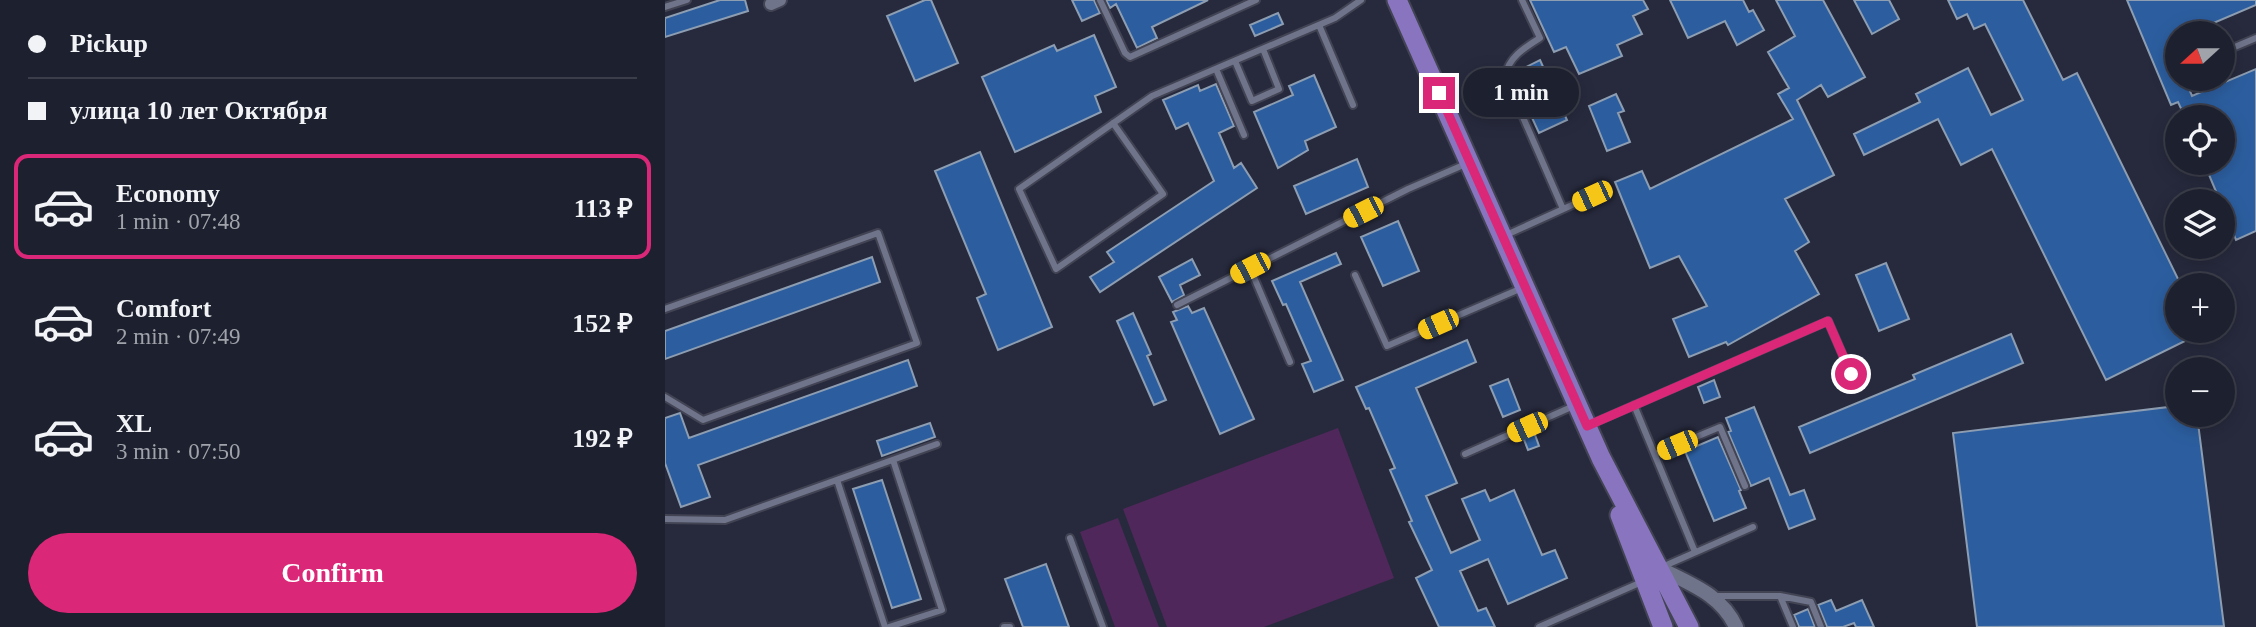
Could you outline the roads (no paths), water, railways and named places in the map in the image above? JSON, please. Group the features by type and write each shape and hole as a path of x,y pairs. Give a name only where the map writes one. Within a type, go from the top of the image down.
{"main road":[{"path":"1397,0 1601,458 1616,505 1653,574 1689,627"},
{"path":"1653,574 1663,627"}],"street":[{"path":"1653,574 1713,596 1724,606 1736,627"}],"lane":[{"path":"665,7 687,0"},
{"path":"1100,0 1125,53 1130,57 1256,0"},
{"path":"1113,123 1163,194 1056,269 1019,189 1113,123 1152,96 1335,18 1361,0"},
{"path":"1523,0 1540,38 1521,49 1507,65 1505,76 1563,209"},
{"path":"1319,25 1353,105"},
{"path":"2235,47 2256,38"},
{"path":"1235,61 1252,101 1279,89 1263,49"},
{"path":"1216,69 1244,135"},
{"path":"1177,305 1408,189 1470,163"},
{"path":"1503,236 1592,196"},
{"path":"665,309 878,233 917,343 703,419 665,397"},
{"path":"1250,268 1290,362"},
{"path":"1356,275 1387,346 1525,287"},
{"path":"1587,426 1828,321 1851,374"},
{"path":"1465,454 1577,405"},
{"path":"1634,405 1695,552"},
{"path":"1655,454 1720,427 1745,486"},
{"path":"665,518 725,520 937,444"},
{"path":"837,480 887,627 942,610 893,460"},
{"path":"1539,627 1753,527"},
{"path":"1070,538 1104,627"},
{"path":"1713,596 1780,596 1811,602 1821,627"},
{"path":"1780,596 1793,627"}]}
